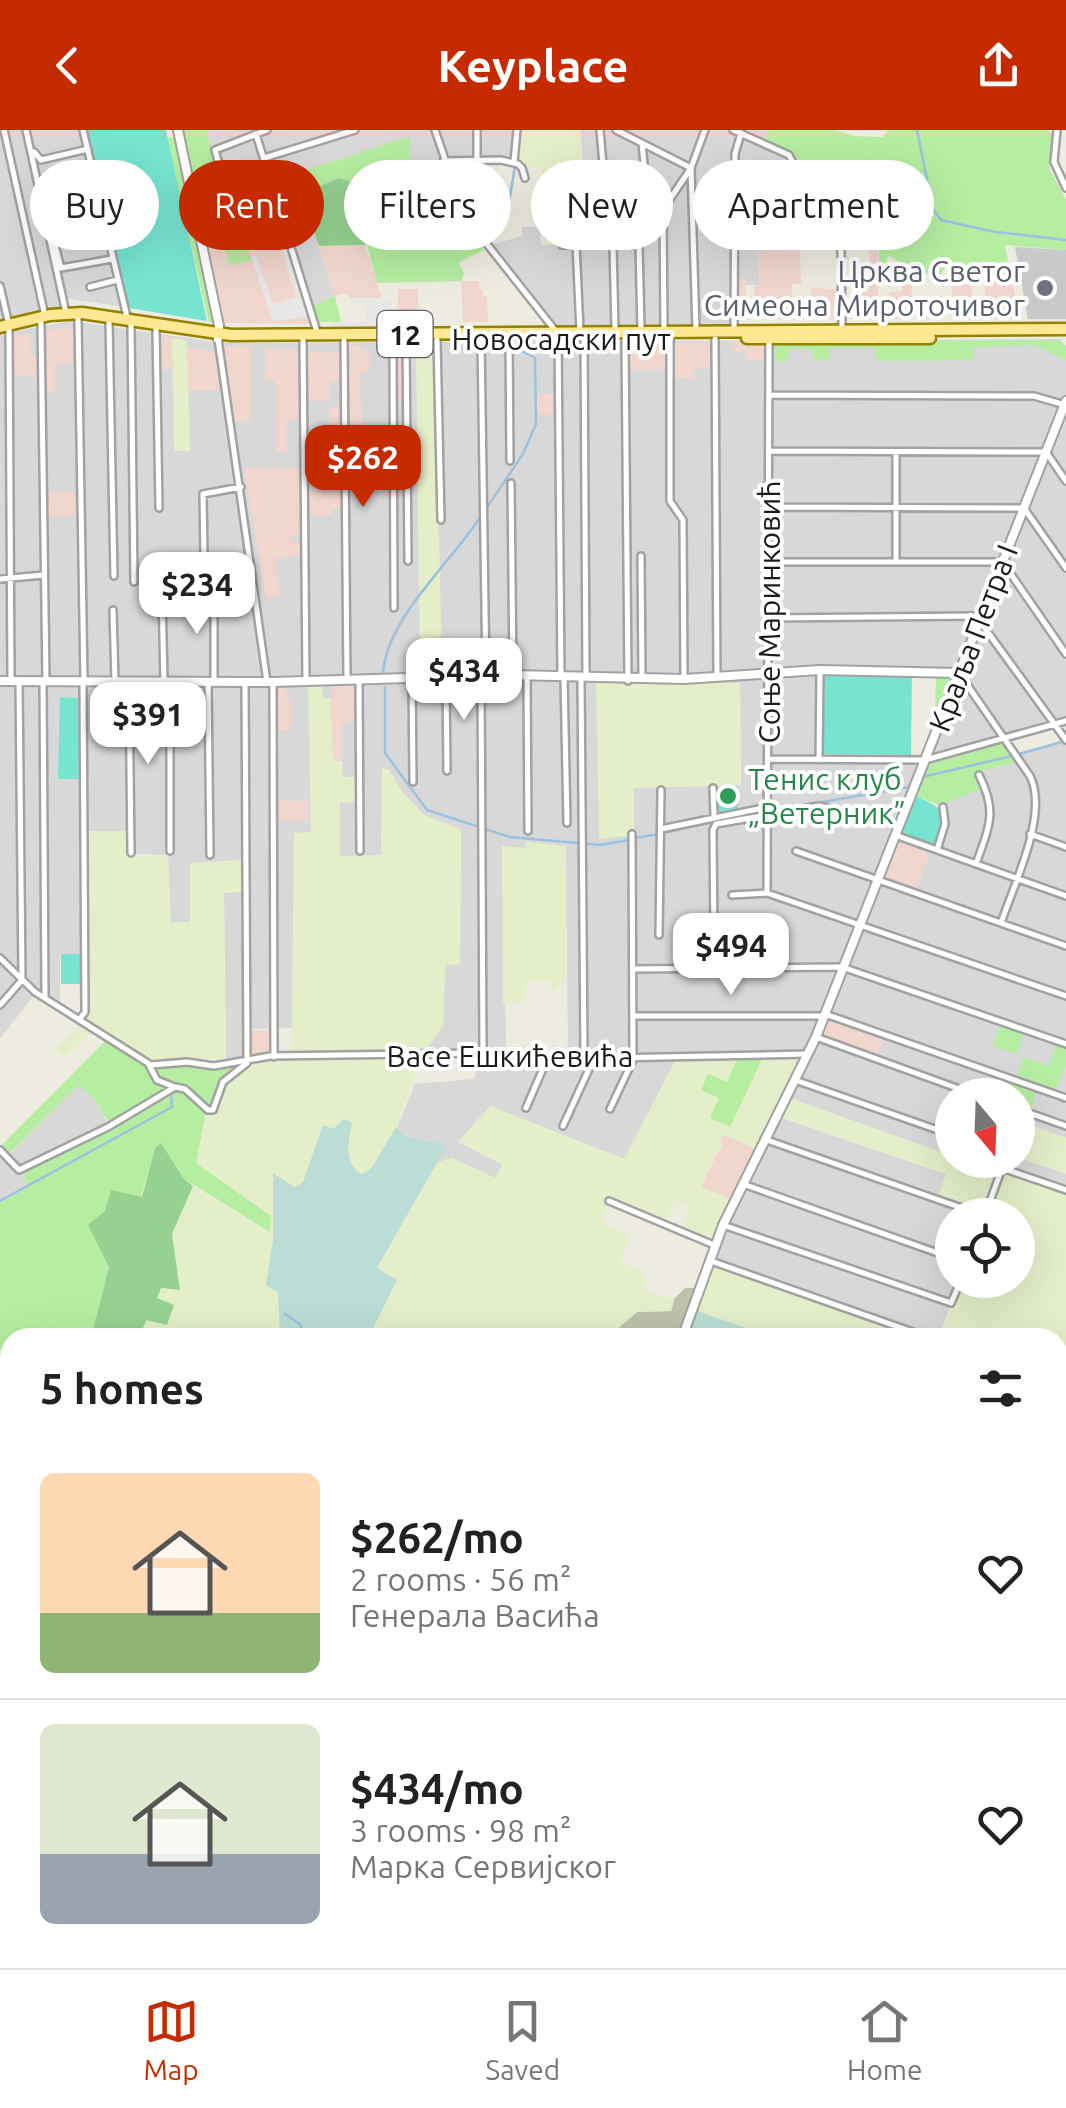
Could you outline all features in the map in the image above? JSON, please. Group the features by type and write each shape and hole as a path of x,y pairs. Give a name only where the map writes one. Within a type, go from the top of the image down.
{"main road":[{"name":"Новосадски пут","path":"4,328 66,313 218,337 715,338 842,331 1066,329"},
{"name":"Новосадски пут","path":"43,319 122,319 156,330 302,341 509,340 558,336"},
{"name":"Новосадски пут","path":"620,336 734,332 1066,338"}],"street":[{"path":"4,130 43,319 47,994 44,998"},
{"path":"28,130 38,159 88,149"},
{"path":"28,130 66,313"},
{"path":"83,130 90,160"},
{"path":"178,130 218,337 270,682 274,1057"},
{"path":"218,160 215,150 267,130"},
{"path":"256,134 264,158 355,130"},
{"path":"435,130 443,160"},
{"path":"476,160 478,130"},
{"path":"514,162 517,130"},
{"path":"600,130 603,160"},
{"path":"616,130 691,168"},
{"path":"673,196 691,168 706,130"},
{"path":"733,130 791,160"},
{"path":"1054,131 1054,162 1066,188"},
{"path":"734,332 734,154 740,134"},
{"path":"642,143 644,160"},
{"path":"511,162 522,168 524,178"},
{"path":"691,168 696,332"},
{"path":"56,250 61,268 112,259"},
{"path":"110,250 122,319 134,582"},
{"path":"293,250 318,335"},
{"path":"491,250 558,336 567,822"},
{"path":"576,250 582,336 584,1057"},
{"path":"613,250 620,336 628,680"},
{"path":"639,250 641,333"},
{"path":"664,250 670,501 683,520 684,679"},
{"path":"841,250 842,331"},
{"path":"90,286 118,280"},
{"path":"0,286 22,980 0,1005"},
{"path":"78,319 85,1014 79,1020"},
{"path":"114,576 122,319"},
{"path":"156,330 159,508"},
{"name":"Соње Маринковић","path":"766,893 769,335"},
{"path":"715,338 718,677"},
{"path":"393,340 394,608"},
{"path":"406,340 408,561"},
{"path":"437,340 440,520"},
{"path":"481,340 483,1053"},
{"path":"509,340 510,461"},
{"path":"302,341 306,681"},
{"path":"344,341 347,680"},
{"path":"769,395 1034,396 1065,403"},
{"name":"Краља Петра I","path":"685,1328 714,1245 816,1037 1065,403"},
{"path":"769,451 1046,452 1066,481"},
{"path":"896,452 896,562"},
{"path":"511,483 513,675"},
{"path":"204,557 203,494 240,487"},
{"path":"769,506 1024,508 1066,568"},
{"path":"641,556 642,679"},
{"path":"769,562 1002,564 1066,654"},
{"path":"0,579 44,575"},
{"path":"210,856 214,592"},
{"path":"162,596 170,851"},
{"path":"113,610 116,682"},
{"path":"769,618 980,619 1066,740"},
{"path":"0,681 270,682 513,675 628,680 820,670 960,672 1030,776 1036,793 1038,810 1002,923"},
{"path":"819,760 820,670"},
{"path":"446,676 447,771"},
{"path":"527,676 528,831"},
{"path":"412,677 413,782"},
{"path":"359,680 360,851"},
{"path":"129,682 132,853"},
{"path":"0,958 44,998 148,1063 156,1080 185,1089 208,1110 214,1110 222,1082 248,1061 244,682"},
{"path":"768,760 924,760 1066,721"},
{"path":"976,864 992,812 978,775"},
{"path":"713,788 714,816"},
{"path":"659,935 661,790"},
{"path":"661,829 768,807"},
{"path":"937,850 945,824 943,807"},
{"path":"714,942 714,828 720,821 828,808"},
{"path":"610,1108 634,1057 632,834"},
{"path":"894,834 1066,896"},
{"path":"1030,834 1066,847"},
{"path":"796,851 1066,946"},
{"path":"732,895 766,893 1066,996"},
{"path":"633,969 842,967 1066,1044"},
{"path":"634,1016 825,1015 1066,1098"},
{"path":"816,1037 935,1080"},
{"name":"Васе Ешкићевића","path":"148,1063 214,1066 274,1057 483,1053 548,1057 808,1054"},
{"path":"562,1126 595,1056"},
{"path":"526,1108 548,1057"},
{"path":"795,1080 935,1128"},
{"path":"0,1150 20,1170 175,1087"},
{"path":"1035,1115 1066,1126"},
{"path":"764,1140 935,1198"},
{"path":"1035,1177 1066,1190"},
{"path":"742,1184 935,1252"},
{"path":"609,1201 714,1245"},
{"path":"723,1225 935,1298"},
{"path":"709,1259 902,1328"}],"shaded area":[{"path":"0,130 24,130 31,160 30,250 50,250 63,308 0,323"},
{"path":"27,130 84,130 91,160 34,160"},
{"path":"84,130 166,130 179,191 179,250 192,250 207,321 123,307 110,250 159,250 159,160 91,160"},
{"path":"516,130 513,164 511,160 403,160 409,137 324,165 324,160 215,160 206,133"},
{"path":"521,130 580,130 583,160 531,160 531,167 527,167 520,163"},
{"path":"580,130 769,130 764,141 791,153 792,160 693,160 693,250 757,250 760,285 745,285 744,279 732,280 732,325 556,327 494,250 511,250 511,239 522,236 522,227 531,227 531,250 673,250 673,160 583,160"},
{"path":"324,246 367,250 382,298 350,298 347,293 335,296 320,250"},
{"path":"1015,247 1066,250 1066,319 1028,319"},
{"path":"53,250 110,250 123,307 64,298"},
{"path":"209,250 226,250 230,265 240,250 291,250 315,324 221,323"},
{"path":"282,250 287,250 309,317 273,321 251,257 256,255 273,304 296,297"},
{"path":"295,250 320,250 335,296 313,305"},
{"path":"758,250 800,250 801,283 792,284 793,319 755,320 754,286 760,285"},
{"path":"869,250 878,250 878,319 862,319 861,289 870,288"},
{"path":"902,264 911,269 912,319 889,319 889,292 902,291"},
{"path":"970,268 974,320 954,320 951,271"},
{"path":"1010,271 1020,319 988,319 983,276"},
{"path":"745,279 748,320 735,320 735,280"},
{"path":"461,281 479,281 479,289 487,297 488,322 463,322"},
{"path":"811,288 840,289 840,319 813,319"},
{"path":"398,289 418,289 418,322 398,322"},
{"path":"390,298 392,318 398,319 390,329 331,332 330,323 366,322 366,306 351,305 351,299"},
{"path":"71,321 223,343 1060,339 1066,346 1066,397 958,671 819,667 817,760 921,762 807,1051 568,1056 566,847 527,842 526,848 502,847 506,1048 425,1051 443,1025 445,964 460,963 461,830 424,815 403,793 389,770 382,769 381,856 339,857 340,802 356,777 342,777 312,757 311,833 294,833 292,1028 246,1029 244,1059 226,1059 224,893 242,860 190,922 171,923 168,855 130,854 128,831 82,831 83,954 60,954 60,1006 38,994 0,956 0,334","holes":["740,683 741,785 634,788"]},
{"path":"74,328 75,363 55,363 55,393 45,393 44,330"},
{"path":"30,333 31,355 38,356 38,378 12,375 12,335"},
{"path":"158,335 172,338 173,369 158,369"},
{"path":"172,338 187,340 190,451 174,451"},
{"path":"731,342 765,342 765,360 746,360 745,352 731,351"},
{"path":"675,343 712,343 714,369 693,369 693,378 675,378"},
{"path":"627,344 669,346 669,369 627,370"},
{"path":"221,346 251,347 251,420 233,423"},
{"path":"348,346 369,351 369,372 360,372 362,437 348,438"},
{"path":"187,347 216,353 222,390 188,390"},
{"path":"416,347 435,347 442,673 420,673"},
{"path":"266,348 300,350 300,420 286,420 287,452 276,452 275,380 266,380"},
{"path":"394,349 404,349 405,404 394,403"},
{"path":"304,352 343,352 343,381 330,381 330,401 304,401"},
{"path":"536,394 557,394 558,414 537,415"},
{"path":"1066,406 1066,720 926,758"},
{"path":"329,407 343,407 343,442 329,442"},
{"path":"300,467 301,535 292,536 293,543 300,543 301,556 275,558 280,596 266,599 244,468"},
{"path":"305,480 330,480 331,487 341,488 342,509 332,509 332,515 305,515"},
{"path":"76,491 77,516 45,517 45,492"},
{"path":"823,673 912,674 911,755 822,754"},
{"path":"596,680 740,683 741,785 634,788 634,835 599,839"},
{"path":"331,682 355,682 356,721 341,722 342,761 333,762"},
{"path":"296,683 284,690 292,706 292,730 273,730 273,684"},
{"path":"308,683 322,683 323,698 331,698 333,761 342,761 343,777 356,777 356,802 340,803 340,856 381,855 382,768 389,770 403,793 424,815 461,829 460,964 445,965 443,1025 425,1051 292,1053 294,833 311,832"},
{"path":"60,697 80,698 82,779 58,779"},
{"path":"1066,741 1066,1138 1035,1127 1035,1078 935,1078 935,1150 789,1098 879,878 916,890 932,845 936,846 943,818 940,805 944,800 982,789 976,776 1021,761 1017,754"},
{"name":"Тенис клуб „Ветерник”","path":"738,788 738,808 717,812 717,789"},
{"path":"912,795 941,813 936,847 897,833"},
{"path":"275,801 307,801 307,820 275,821"},
{"path":"86,831 126,831 127,857 168,856 171,923 190,922 190,863 242,860 243,892 224,893 226,1059 151,1061 118,1045 82,1020 86,1013"},
{"path":"895,838 930,850 916,890 879,878"},
{"path":"527,842 566,846 566,979 552,994 552,981 528,981 523,1002 503,1004 502,846 525,848"},
{"path":"61,954 83,954 83,984 61,984"},
{"path":"0,960 35,994 0,1039"},
{"path":"829,1016 884,1036 877,1056 822,1036"},
{"path":"80,1024 92,1032 64,1058 55,1048"},
{"path":"249,1030 272,1030 272,1054 249,1054"},
{"path":"421,1057 396,1127 371,1170 361,1174 350,1166 347,1158 352,1122 334,1129 323,1126 303,1182 294,1187 274,1174 273,1240 267,1284 278,1292 280,1328 143,1328 145,1320 168,1324 174,1305 157,1298 160,1288 180,1290 172,1234 193,1186 269,1232 271,1216 196,1163 207,1112 211,1113 222,1078 243,1065 278,1060"},
{"path":"518,1057 554,1062 676,1059 625,1159 490,1107 503,1164 495,1178 452,1158 436,1163 446,1145 409,1137 397,1127 415,1084 475,1079 476,1058"},
{"path":"738,1057 727,1082 702,1090 719,1098 763,1057 796,1057 798,1063 757,1149 722,1134 722,1143 701,1187 731,1199 713,1241 680,1229 689,1206 675,1200 665,1224 609,1203 601,1222 629,1237 621,1261 643,1274 648,1293 674,1299 671,1311 637,1312 618,1328 374,1328 397,1280 377,1269 436,1163 452,1158 495,1178 503,1165 458,1142 490,1106 624,1159 676,1059"},
{"path":"78,1084 95,1099 110,1128 0,1203 0,1147 8,1156"},
{"path":"789,1098 935,1150 935,1170 779,1117"},
{"path":"779,1117 935,1170 935,1178 950,1178 969,1198 935,1198 935,1298 953,1298 942,1328 912,1328 712,1261 732,1209"},
{"path":"343,1119 352,1122 349,1157 361,1174 371,1169 396,1127 409,1137 447,1145 377,1268 397,1280 373,1328 280,1328 278,1293 266,1285 273,1240 273,1173 294,1187 303,1182 323,1125 334,1129"},
{"path":"1035,1127 1066,1138 1066,1174 1035,1163"},
{"path":"722,1134 757,1149 731,1199 700,1187 722,1144 718,1142"},
{"path":"1035,1163 1066,1174 1066,1187 1035,1176"},
{"path":"945,1178 997,1178 989,1198 938,1197"},
{"path":"1000,1178 1023,1178 1066,1193 1066,1328 944,1328 955,1298 1035,1298 1035,1198 993,1198"},
{"path":"710,1264 897,1328 746,1328 695,1310"},
{"path":"685,1288 695,1288 680,1328 618,1328 637,1312 671,1311 674,1299"},
{"path":"695,1310 746,1328 689,1328"}],"green space":[{"path":"181,130 212,130 206,133 215,160 188,160"},
{"path":"769,130 835,130 854,136 883,137 888,130 1048,130 1053,136 1050,170 1066,200 1066,250 1005,245 1010,271 983,276 982,267 945,268 941,274 919,273 887,255 887,275 879,275 879,250 934,250 934,160 794,160 791,153 764,141"},
{"path":"410,136 409,160 344,160 344,190 338,178 324,184 324,164"},
{"path":"175,137 180,160 179,194 166,138"},
{"path":"344,180 344,245 324,246 324,184"},
{"path":"192,250 199,250 215,323 209,322"},
{"path":"225,250 248,250 252,260 229,265"},
{"path":"368,250 484,250 459,262 464,274 461,281 377,283"},
{"path":"335,296 341,322 318,322 313,305"},
{"path":"1059,340 1066,346 1066,361 1034,345 974,347 973,360 875,361 875,348 830,348 829,360 813,360 812,349 789,349 788,361 775,361 775,343 789,341"},
{"path":"927,673 956,675 939,717 935,715 936,677 927,677"},
{"path":"1003,741 1017,762 976,776 982,789 939,805 912,795 927,762"},
{"path":"1000,1025 1023,1034 1017,1054 993,1046"},
{"path":"106,1040 144,1065 243,1065 221,1085 211,1114 206,1112 196,1163 271,1216 270,1232 184,1179 161,1144 155,1148 141,1197 109,1267 93,1328 0,1328 0,1203 27,1188 24,1172 152,1103 149,1099 109,1124 95,1099 78,1085 7,1156 0,1147"},
{"path":"1056,1044 1066,1048 1066,1064 1056,1090 1035,1083 1035,1078 1018,1078 1023,1057 1049,1066"},
{"path":"738,1057 763,1057 730,1127 710,1118 719,1098 701,1090 708,1074 727,1082"},
{"path":"161,1143 184,1179 193,1186 172,1234 180,1290 161,1288 157,1298 174,1305 167,1325 146,1320 143,1328 93,1328 109,1267 88,1225 105,1211 111,1190 142,1197 155,1148"}],"waterway":[{"path":"917,130 933,209 941,220 995,232 1066,240"},
{"path":"511,191 518,148"},
{"path":"486,509 523,454 536,424 535,358 518,349 517,342"},
{"path":"383,674 387,653 408,612 481,516"},
{"path":"385,687 385,753 427,810 510,837 600,845 629,840"},
{"path":"1019,754 1065,741"},
{"path":"922,777 1012,756"},
{"path":"731,817 909,787 914,778"},
{"path":"664,833 718,820"},
{"path":"635,838 659,834"},
{"path":"0,1201 172,1107 171,1093"},
{"path":"285,1314 301,1328"}],"place":[{"name":"Црква Светог Симеона Мироточивог","path":"1045,288"},
{"name":"Тенис клуб „Ветерник”","path":"728,796"}]}
